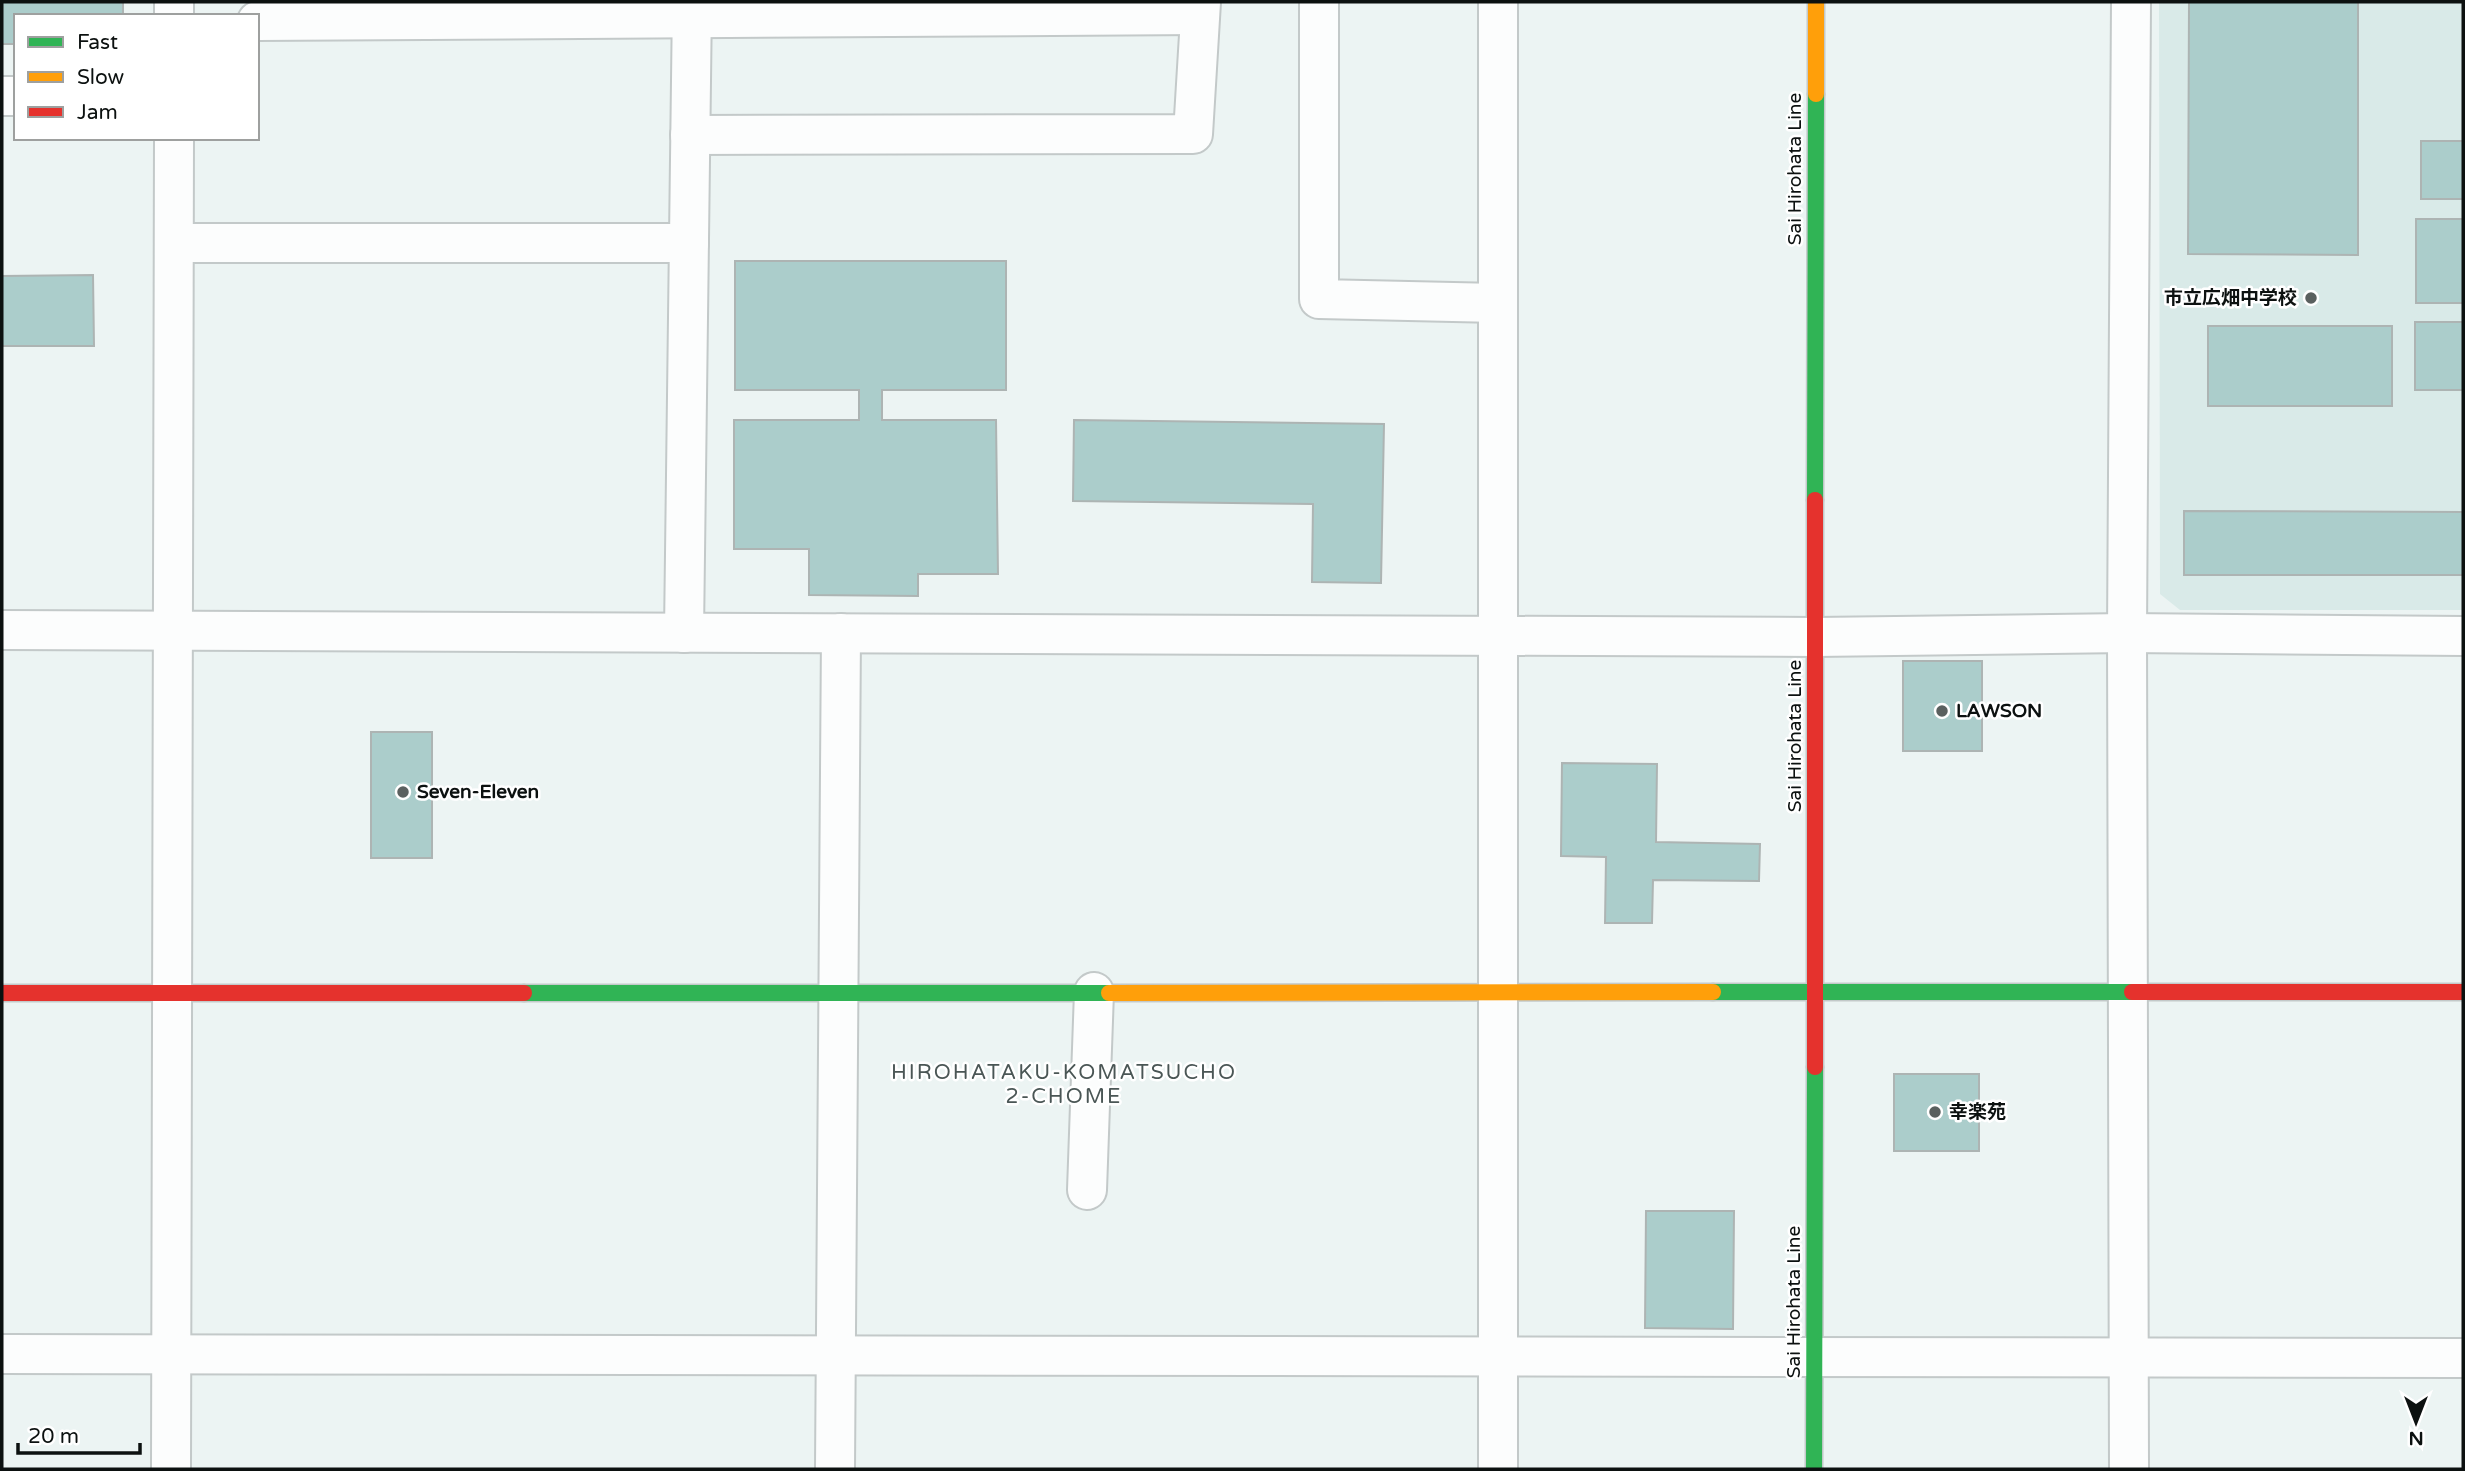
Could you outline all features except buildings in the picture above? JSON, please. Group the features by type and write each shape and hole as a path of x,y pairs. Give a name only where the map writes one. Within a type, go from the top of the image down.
{"street":[{"path":"1319,2 1319,299 1498,303"},
{"path":"1498,2 1498,1469"},
{"name":"Sai Hirohata Line","path":"1814,1469 1815,2"},
{"path":"2129,1469 2127,633 2131,2"},
{"path":"259,21 692,11 1200,8 1194,134 690,135"},
{"path":"684,633 692,11"},
{"path":"171,1469 174,140"},
{"path":"174,243 689,243"},
{"path":"2,630 1815,637 2127,633 2463,636"},
{"path":"835,1469 836,992 841,633"},
{"path":"2,993 1498,990 2463,992"},
{"path":"1087,1190 1094,992"},
{"path":"2,1354 2463,1358"}],"shaded area":[{"name":"市立広畑中学校","path":"2159,2 2463,2 2463,610 2180,610 2160,594"}],"traffic: fast":[{"path":"1815,500 1816,94"},
{"path":"1713,992 2132,992"},
{"path":"524,993 1109,993"},
{"path":"1814,1469 1815,1067"}],"traffic: slow":[{"path":"1816,2 1816,94"},
{"path":"1109,993 1713,992"}],"traffic: jam":[{"path":"1815,500 1815,1067"},
{"path":"2132,992 2463,992"},
{"path":"2,993 524,993"}],"place":[{"name":"市立広畑中学校","path":"2311,298"},
{"name":"LAWSON","path":"1942,711"},
{"name":"Seven-Eleven","path":"403,792"},
{"name":"幸楽苑","path":"1935,1112"}],"district":[{"name":"HIROHATAKU-KOMATSUCHO 2-CHOME","path":"1064,1084"}]}
